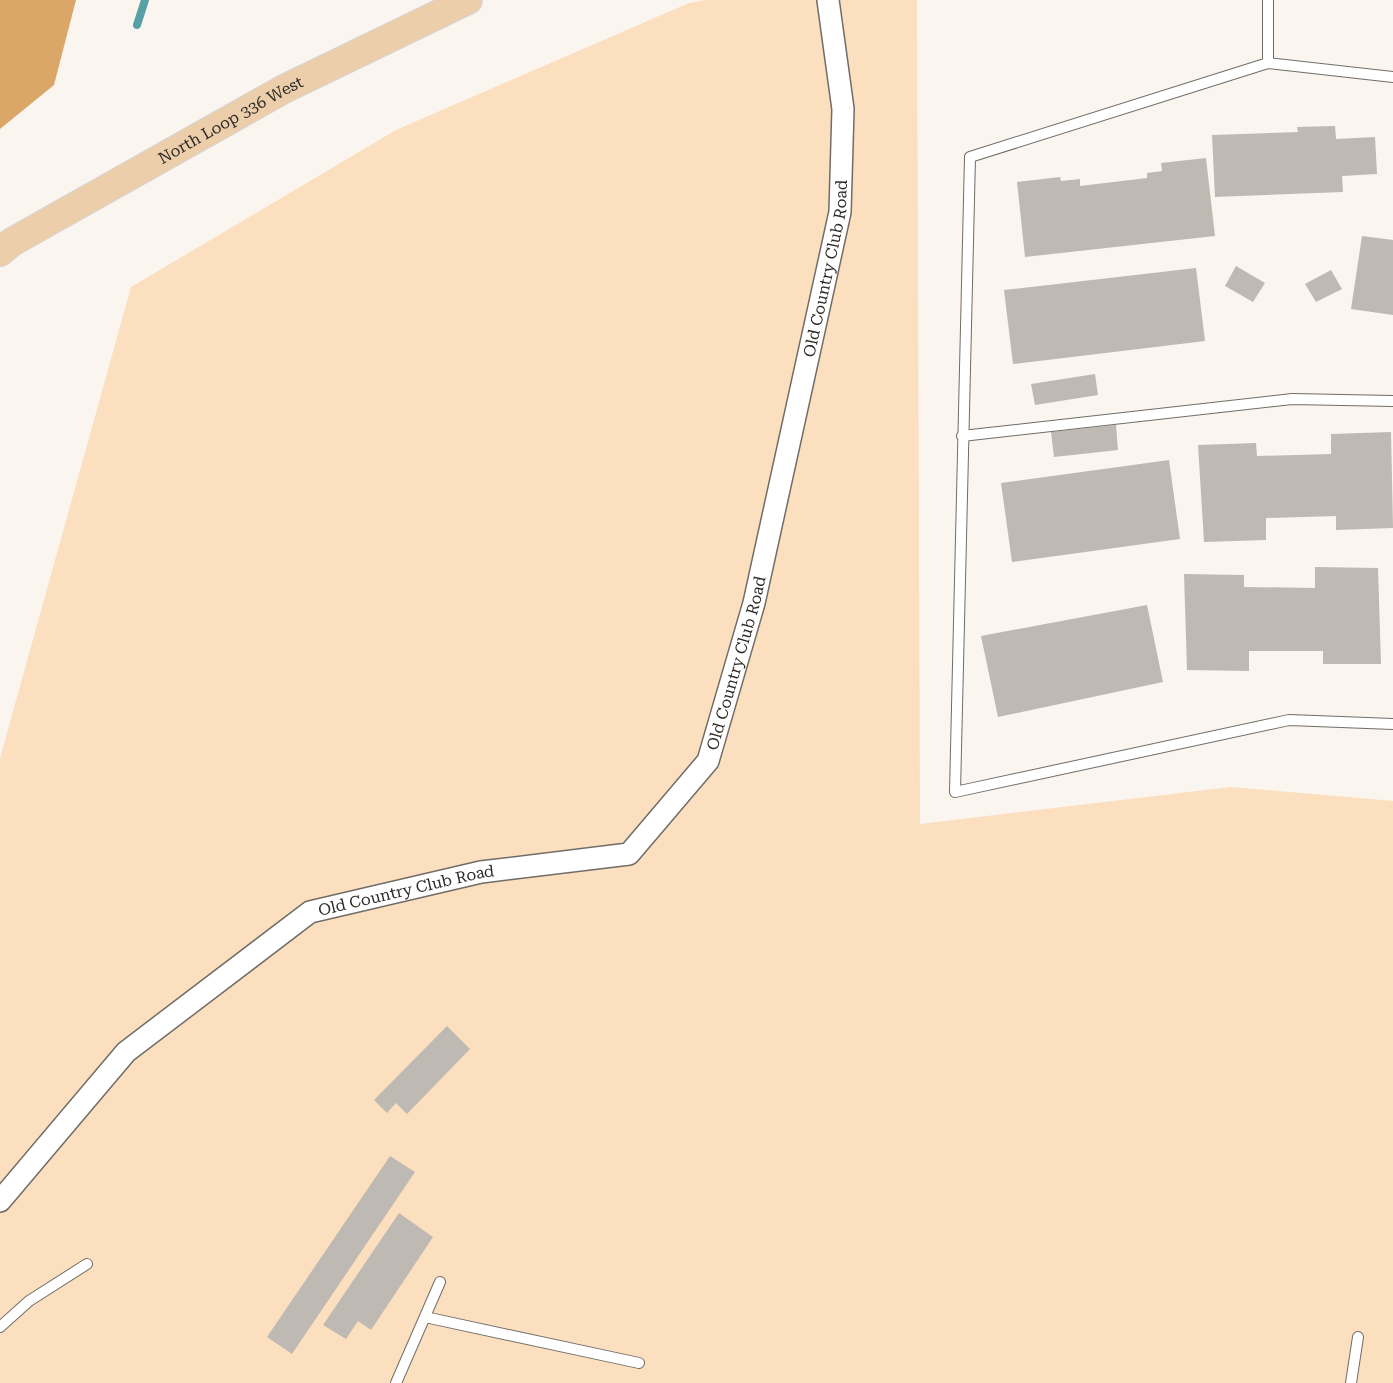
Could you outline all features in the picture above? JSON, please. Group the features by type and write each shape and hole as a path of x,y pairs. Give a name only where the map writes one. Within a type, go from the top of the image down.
{"main road":[{"name":"North Loop 336 West","path":"0,252 12,242 284,89 468,0"}],"street":[{"name":"Old Country Club Road","path":"0,1201 126,1052 310,912 481,872 629,854 708,761 754,603 840,212 843,109 828,0"}],"lane":[{"path":"1268,0 1268,63"},
{"path":"1393,77 1268,63 970,158 955,792 1290,720 1393,724"},
{"path":"962,436 1292,399 1393,401"},
{"path":"0,1327 30,1301 87,1264"},
{"path":"396,1383 440,1282"},
{"path":"425,1317 639,1363"},
{"path":"1351,1383 1358,1337"}],"shaded area":[{"path":"0,0 76,0 54,85 0,129"},
{"path":"705,0 917,0 920,824 1231,787 1393,801 1393,1383 0,1383 0,758 131,287 396,130 689,3"}],"building":[{"path":"1335,126 1336,139 1375,137 1377,174 1342,176 1343,192 1215,197 1212,135 1298,132 1297,127"},
{"path":"1206,158 1215,236 1025,257 1017,182 1060,177 1061,181 1080,179 1080,186 1147,178 1147,173 1162,171 1161,163"},
{"path":"1362,236 1393,240 1393,315 1351,309"},
{"path":"1236,266 1265,283 1253,302 1225,286"},
{"path":"1196,268 1205,341 1013,364 1004,290"},
{"path":"1331,270 1342,289 1316,302 1305,284"},
{"path":"1095,374 1098,395 1035,405 1031,384"},
{"path":"1116,425 1118,450 1054,457 1051,432"},
{"path":"1391,432 1393,528 1336,530 1336,516 1266,518 1266,540 1204,542 1198,445 1256,443 1257,456 1331,454 1331,434"},
{"path":"1169,460 1180,539 1012,562 1001,483"},
{"path":"1315,567 1378,568 1381,664 1323,664 1323,651 1249,651 1249,671 1187,670 1184,574 1244,575 1244,587 1315,588"},
{"path":"1147,605 1163,682 998,717 981,636"},
{"path":"447,1026 470,1049 407,1114 396,1103 387,1113 374,1100"},
{"path":"390,1156 415,1172 292,1354 267,1337"},
{"path":"399,1213 433,1237 371,1330 358,1321 346,1339 323,1325"}],"waterway":[{"path":"137,25 145,0"}]}
